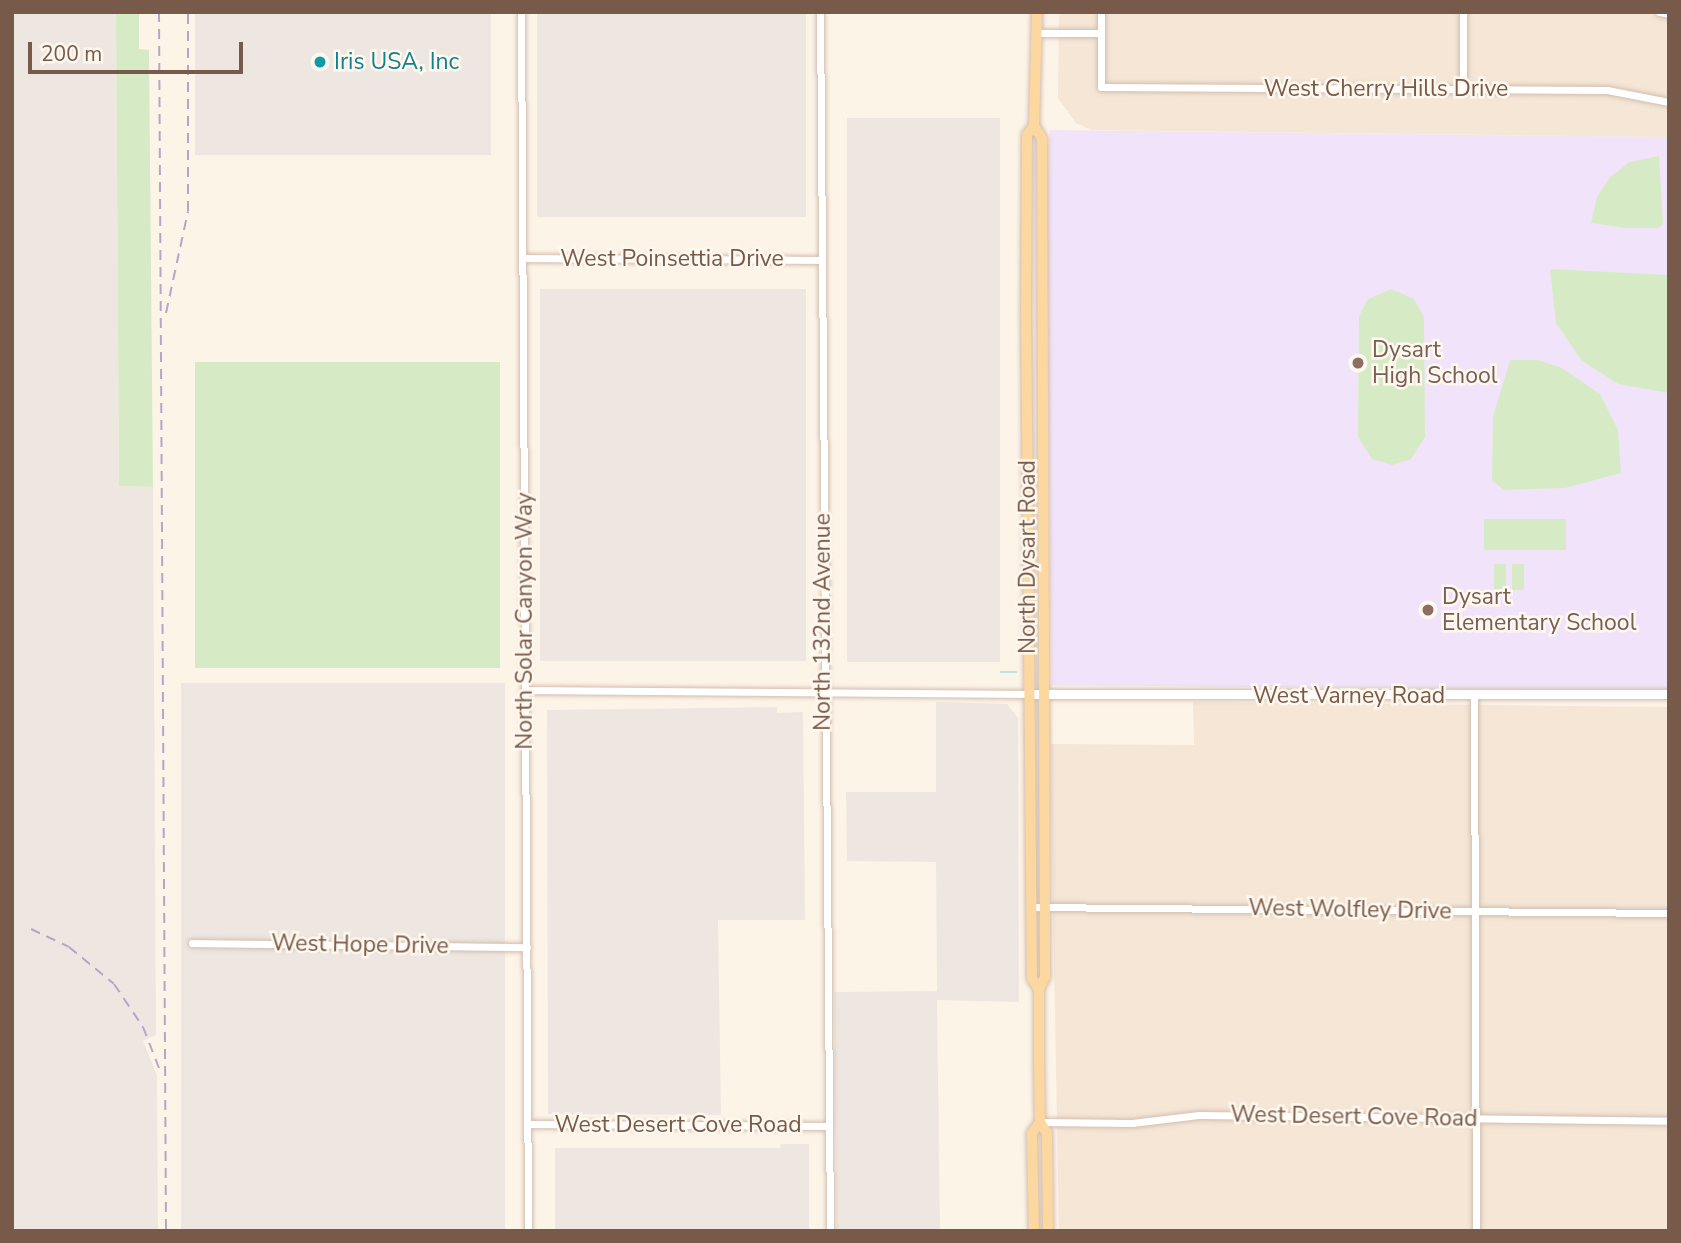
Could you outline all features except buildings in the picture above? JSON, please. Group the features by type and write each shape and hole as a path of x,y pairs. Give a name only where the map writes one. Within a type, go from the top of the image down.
{"main road":[{"name":"North Dysart Road","path":"1037,12 1034,126 1027,135 1026,178 1032,978 1039,989"},
{"path":"1026,178 1042,139 1034,126"},
{"name":"North Dysart Road","path":"1042,139 1041,694 1045,977 1039,989 1040,1122 1047,1133 1048,1231"},
{"name":"North Dysart Road","path":"1034,1231 1032,1133 1040,1122"}],"street":[{"name":"North Solar Canyon Way","path":"521,12 528,1231"},
{"name":"North 132nd Avenue","path":"820,12 823,693 830,1231"},
{"path":"1037,33 1101,33 1101,12"},
{"path":"1463,12 1463,89"},
{"path":"1659,12 1669,14"},
{"name":"West Cherry Hills Drive","path":"1101,33 1101,87 1607,90 1669,102"},
{"name":"West Poinsettia Drive","path":"523,258 821,260"},
{"path":"525,690 1029,694"},
{"name":"West Varney Road","path":"1029,694 1474,697 1669,694"},
{"path":"1474,697 1476,1231"},
{"name":"West Wolfley Drive","path":"1031,907 1669,913"},
{"name":"West Hope Drive","path":"192,943 527,947"},
{"name":"West Desert Cove Road","path":"1040,1122 1132,1123 1199,1115 1669,1121"},
{"name":"West Desert Cove Road","path":"528,1125 829,1126"}],"shaded area":[{"path":"12,12 116,12 119,486 153,487 156,1035 143,1041 157,1075 158,1231 12,1231"},
{"path":"195,12 491,12 491,155 195,155"},
{"path":"537,12 806,12 806,217 537,217"},
{"path":"1059,12 1669,12 1669,137 1091,130 1076,123 1058,98"},
{"path":"847,118 1000,118 1000,662 847,662"},
{"name":"Dysart High School","path":"1050,130 1669,137 1669,691 1052,685 1046,222"},
{"path":"540,289 806,289 806,661 540,661"},
{"path":"181,683 505,683 505,1231 181,1231"},
{"path":"936,702 1007,704 1018,718 1019,1002 937,1000 940,1231 837,1231 834,992 937,991 936,862 847,861 846,792 936,792"},
{"path":"1193,702 1669,707 1669,1231 1059,1231 1050,744 1194,745"},
{"path":"777,707 777,713 803,712 805,920 718,920 721,1115 548,1114 547,710"},
{"path":"781,1144 809,1144 809,1231 555,1231 555,1148 780,1148"}],"green space":[{"path":"116,12 139,12 139,49 149,50 153,487 119,486"},
{"path":"1659,156 1663,224 1659,228 1627,228 1591,223 1597,197 1610,177 1630,162"},
{"path":"1550,269 1669,275 1669,393 1618,384 1582,361 1556,323"},
{"path":"1391,289 1414,299 1424,317 1425,437 1411,459 1392,465 1372,459 1358,437 1359,316 1368,299"},
{"path":"1510,360 1538,360 1562,368 1600,394 1618,430 1621,473 1565,488 1503,490 1492,480 1493,417"},
{"path":"195,362 500,362 500,668 195,668"},
{"path":"1484,519 1566,519 1566,550 1484,550"},
{"path":"1494,564 1506,564 1506,590 1494,590"},
{"path":"1512,564 1524,564 1524,590 1512,590"}],"waterway":[{"path":"1001,672 1016,672"}],"railway":[{"path":"159,12 166,1231"},
{"path":"166,313 188,211 188,12"},
{"path":"31,929 69,947 114,984 143,1027 159,1068"}],"place":[{"name":"Iris USA, Inc","path":"320,62"},
{"name":"Dysart High School","path":"1358,363"},
{"name":"Dysart Elementary School","path":"1428,610"}]}
